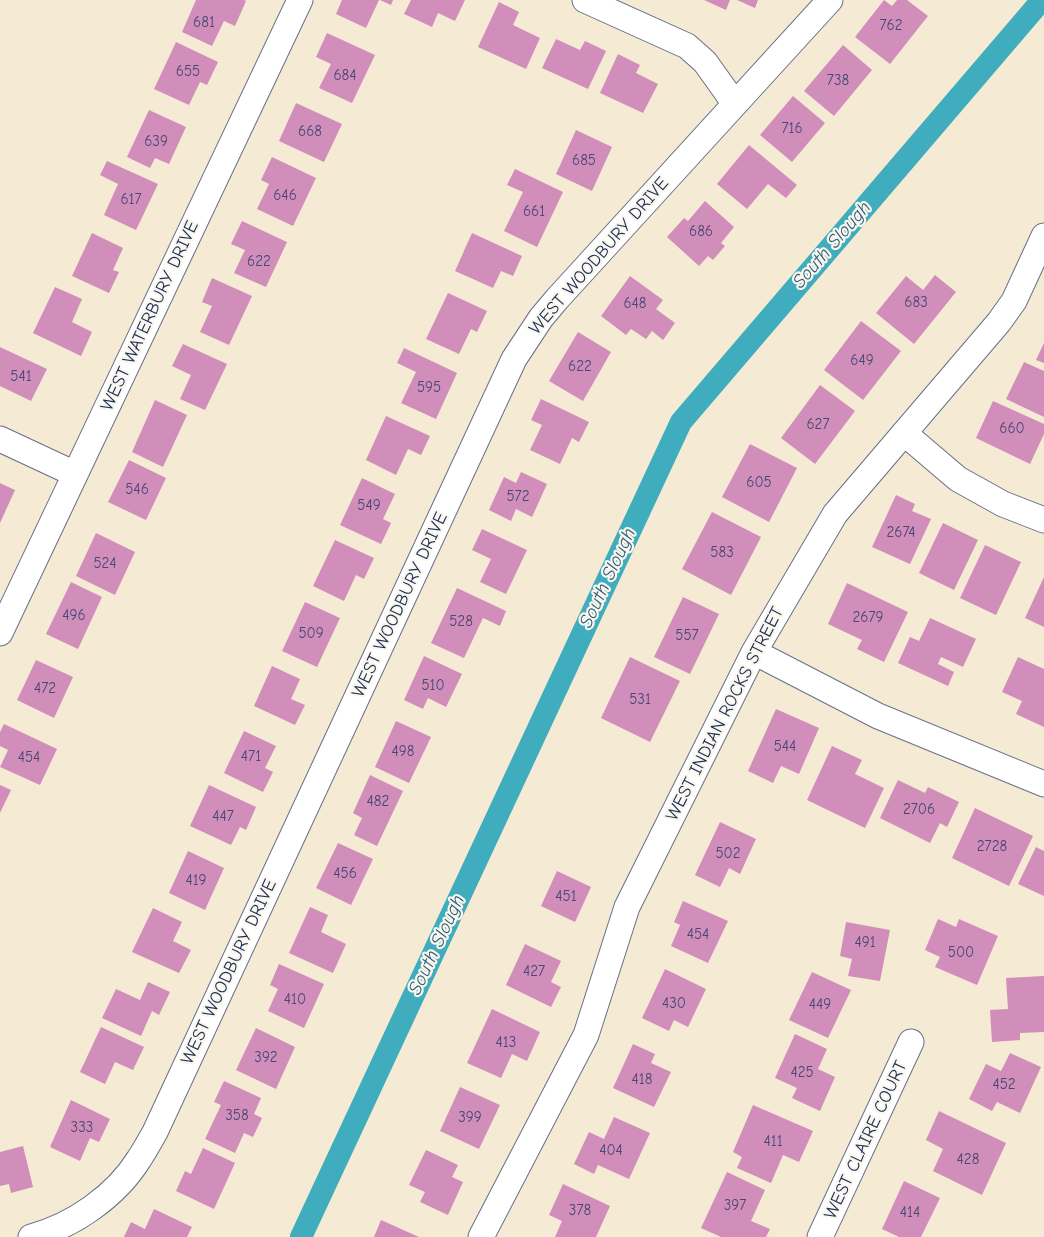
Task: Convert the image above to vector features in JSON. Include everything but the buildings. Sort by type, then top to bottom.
[{"type":"street","name":"WEST WATERBURY DRIVE","points":[[0,633],[300,0]]},
{"type":"street","points":[[585,0],[687,46],[704,62],[735,104]]},
{"type":"street","name":"WEST WOODBURY DRIVE","points":[[30,1237],[66,1224],[94,1206],[118,1185],[139,1160],[155,1132],[514,359],[527,338],[557,299],[830,0]]},
{"type":"street","name":"WEST INDIAN ROCKS STREET","points":[[481,1237],[586,1035],[627,907],[754,652],[835,514],[1014,301],[1044,236]]},
{"type":"street","points":[[904,433],[958,479],[1003,504],[1044,520]]},
{"type":"street","points":[[0,439],[74,474]]},
{"type":"street","points":[[754,652],[878,716],[1044,784]]},
{"type":"street","name":"WEST CLAIRE COURT","points":[[820,1237],[911,1042]]},
{"type":"waterway","name":"South Slough","points":[[301,1237],[681,422],[1042,0]]}]
